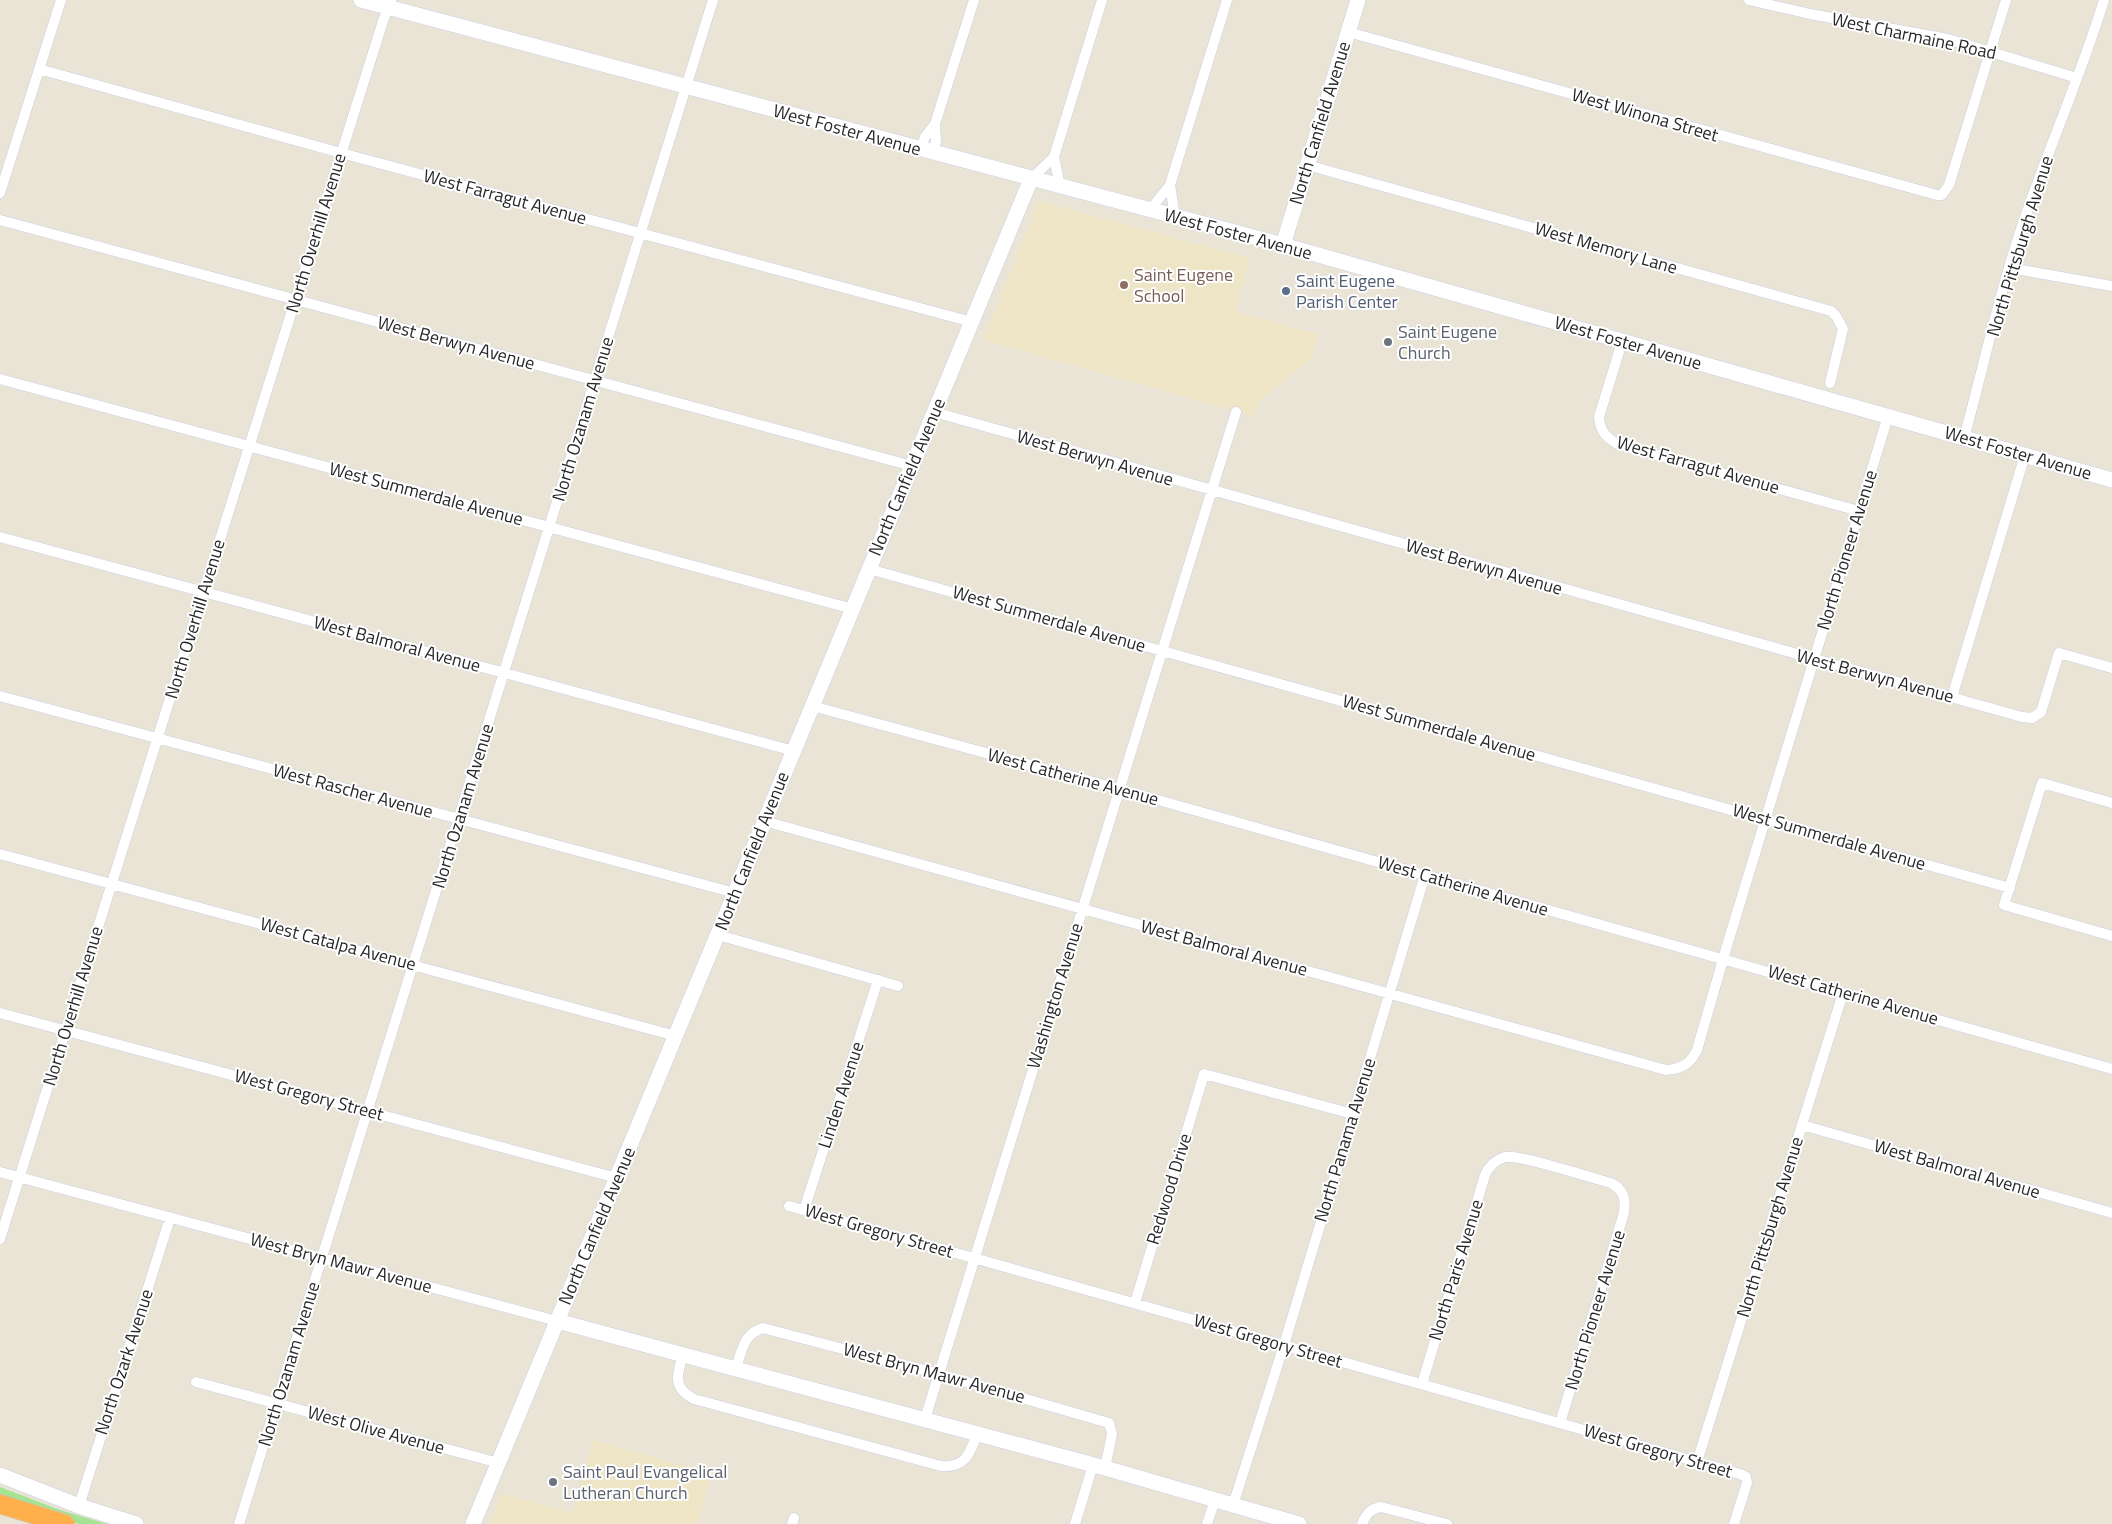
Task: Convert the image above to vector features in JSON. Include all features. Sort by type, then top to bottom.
[{"type":"highway","points":[[0,1504],[66,1524]]},
{"type":"street","points":[[0,193],[61,0]]},
{"type":"street","name":"West Foster Avenue","points":[[361,0],[390,4],[686,87],[1283,246],[2112,480]]},
{"type":"street","name":"North Ozanam Avenue","points":[[239,1524],[714,0]]},
{"type":"street","points":[[927,151],[936,141],[935,124],[974,0]]},
{"type":"street","points":[[1060,186],[1054,157],[1102,0]]},
{"type":"street","points":[[1150,210],[1170,185],[1228,0]]},
{"type":"street","name":"North Canfield Avenue","points":[[1283,246],[1358,0]]},
{"type":"street","name":"West Charmaine Road","points":[[1749,0],[1810,14],[1914,32],[1991,51],[2077,78]]},
{"type":"street","points":[[1991,51],[2006,0]]},
{"type":"street","name":"North Pittsburgh Avenue","points":[[1964,438],[2010,268],[2033,193],[2077,78],[2104,0]]},
{"type":"street","name":"North Overhill Avenue","points":[[0,1240],[295,299],[390,4]]},
{"type":"street","name":"West Winona Street","points":[[1348,32],[1911,189],[1942,195],[1949,185],[1991,51]]},
{"type":"street","name":"West Farragut Avenue","points":[[39,69],[341,154],[972,322]]},
{"type":"street","points":[[1031,179],[1054,157]]},
{"type":"street","name":"West Memory Lane","points":[[1307,165],[1831,312],[1836,316],[1843,329],[1830,383]]},
{"type":"street","name":"North Canfield Avenue","points":[[473,1524],[1031,179]]},
{"type":"street","points":[[1170,185],[1175,217]]},
{"type":"street","name":"West Berwyn Avenue","points":[[0,220],[912,466]]},
{"type":"street","points":[[2010,268],[2112,286]]},
{"type":"street","name":"West Farragut Avenue","points":[[1622,342],[1599,417],[1599,426],[1609,439],[1617,444],[1859,511]]},
{"type":"street","name":"West Summerdale Avenue","points":[[0,379],[852,609]]},
{"type":"street","name":"West Berwyn Avenue","points":[[934,412],[2022,717],[2036,716],[2043,708],[2059,653],[2112,668]]},
{"type":"street","name":"Washington Avenue","points":[[925,1419],[1236,412]]},
{"type":"street","name":"North Pioneer Avenue","points":[[1724,958],[1888,416]]},
{"type":"street","points":[[1952,697],[2025,455]]},
{"type":"street","name":"West Balmoral Avenue","points":[[0,537],[794,751]]},
{"type":"street","name":"West Summerdale Avenue","points":[[869,569],[2010,888]]},
{"type":"street","name":"West Rascher Avenue","points":[[0,696],[735,893]]},
{"type":"street","name":"West Catherine Avenue","points":[[812,706],[1119,789],[2112,1068]]},
{"type":"street","points":[[2112,803],[2042,784],[2004,905],[2112,936]]},
{"type":"street","name":"West Balmoral Avenue","points":[[764,821],[1666,1070],[1683,1067],[1690,1062],[1697,1050],[1724,958]]},
{"type":"street","name":"West Catalpa Avenue","points":[[0,854],[676,1036]]},
{"type":"street","name":"North Panama Avenue","points":[[1233,1505],[1284,1345],[1425,875]]},
{"type":"street","points":[[718,935],[898,986]]},
{"type":"street","name":"Linden Avenue","points":[[804,1210],[878,980]]},
{"type":"street","name":"North Pittsburgh Avenue","points":[[1697,1462],[1843,993]]},
{"type":"street","name":"West Gregory Street","points":[[0,1013],[617,1178]]},
{"type":"street","name":"Redwood Drive","points":[[1134,1303],[1204,1074],[1353,1114]]},
{"type":"street","name":"West Balmoral Avenue","points":[[1802,1125],[2112,1213]]},
{"type":"street","name":"North Paris Avenue","points":[[1422,1384],[1485,1175],[1490,1166],[1497,1160],[1514,1157],[1611,1183],[1618,1186],[1624,1196]]},
{"type":"street","name":"West Bryn Mawr Avenue","points":[[0,1172],[1099,1466],[1299,1524]]},
{"type":"street","name":"North Pioneer Avenue","points":[[1560,1423],[1624,1213],[1624,1196]]},
{"type":"street","name":"West Gregory Street","points":[[790,1206],[1740,1474],[1746,1478],[1747,1483],[1734,1524]]},
{"type":"street","name":"North Ozark Avenue","points":[[79,1506],[170,1218]]},
{"type":"street","name":"West Bryn Mawr Avenue","points":[[736,1368],[745,1340],[749,1334],[763,1328],[939,1374],[1109,1423],[1112,1434],[1099,1466]]},
{"type":"street","points":[[683,1355],[678,1370],[680,1388],[686,1395],[694,1399],[940,1466],[951,1466],[960,1463],[972,1449],[977,1434]]},
{"type":"street","name":"West Olive Avenue","points":[[196,1382],[499,1463]]},
{"type":"street","points":[[1075,1524],[1099,1466]]},
{"type":"street","points":[[0,1475],[79,1506],[136,1524]]},
{"type":"street","points":[[1207,1524],[1215,1500]]},
{"type":"street","points":[[1362,1524],[1366,1515],[1373,1509],[1380,1507],[1447,1524]]},
{"type":"shaded area","name":"Saint Eugene School","points":[[1039,201],[1250,258],[1235,312],[1318,334],[1314,352],[1309,361],[1259,401],[1253,416],[983,340]]},
{"type":"shaded area","points":[[593,1440],[712,1473],[698,1524],[489,1524],[502,1493],[573,1513]]},
{"type":"green space","points":[[0,1487],[60,1510],[107,1524],[79,1524],[30,1510],[0,1498]]},
{"type":"place","name":"Saint Eugene School","points":[[1124,285]]},
{"type":"place","name":"Saint Eugene Parish Center","points":[[1286,291]]},
{"type":"place","name":"Saint Eugene Church","points":[[1388,342]]},
{"type":"place","name":"Saint Paul Evangelical Lutheran Church","points":[[553,1482]]}]
